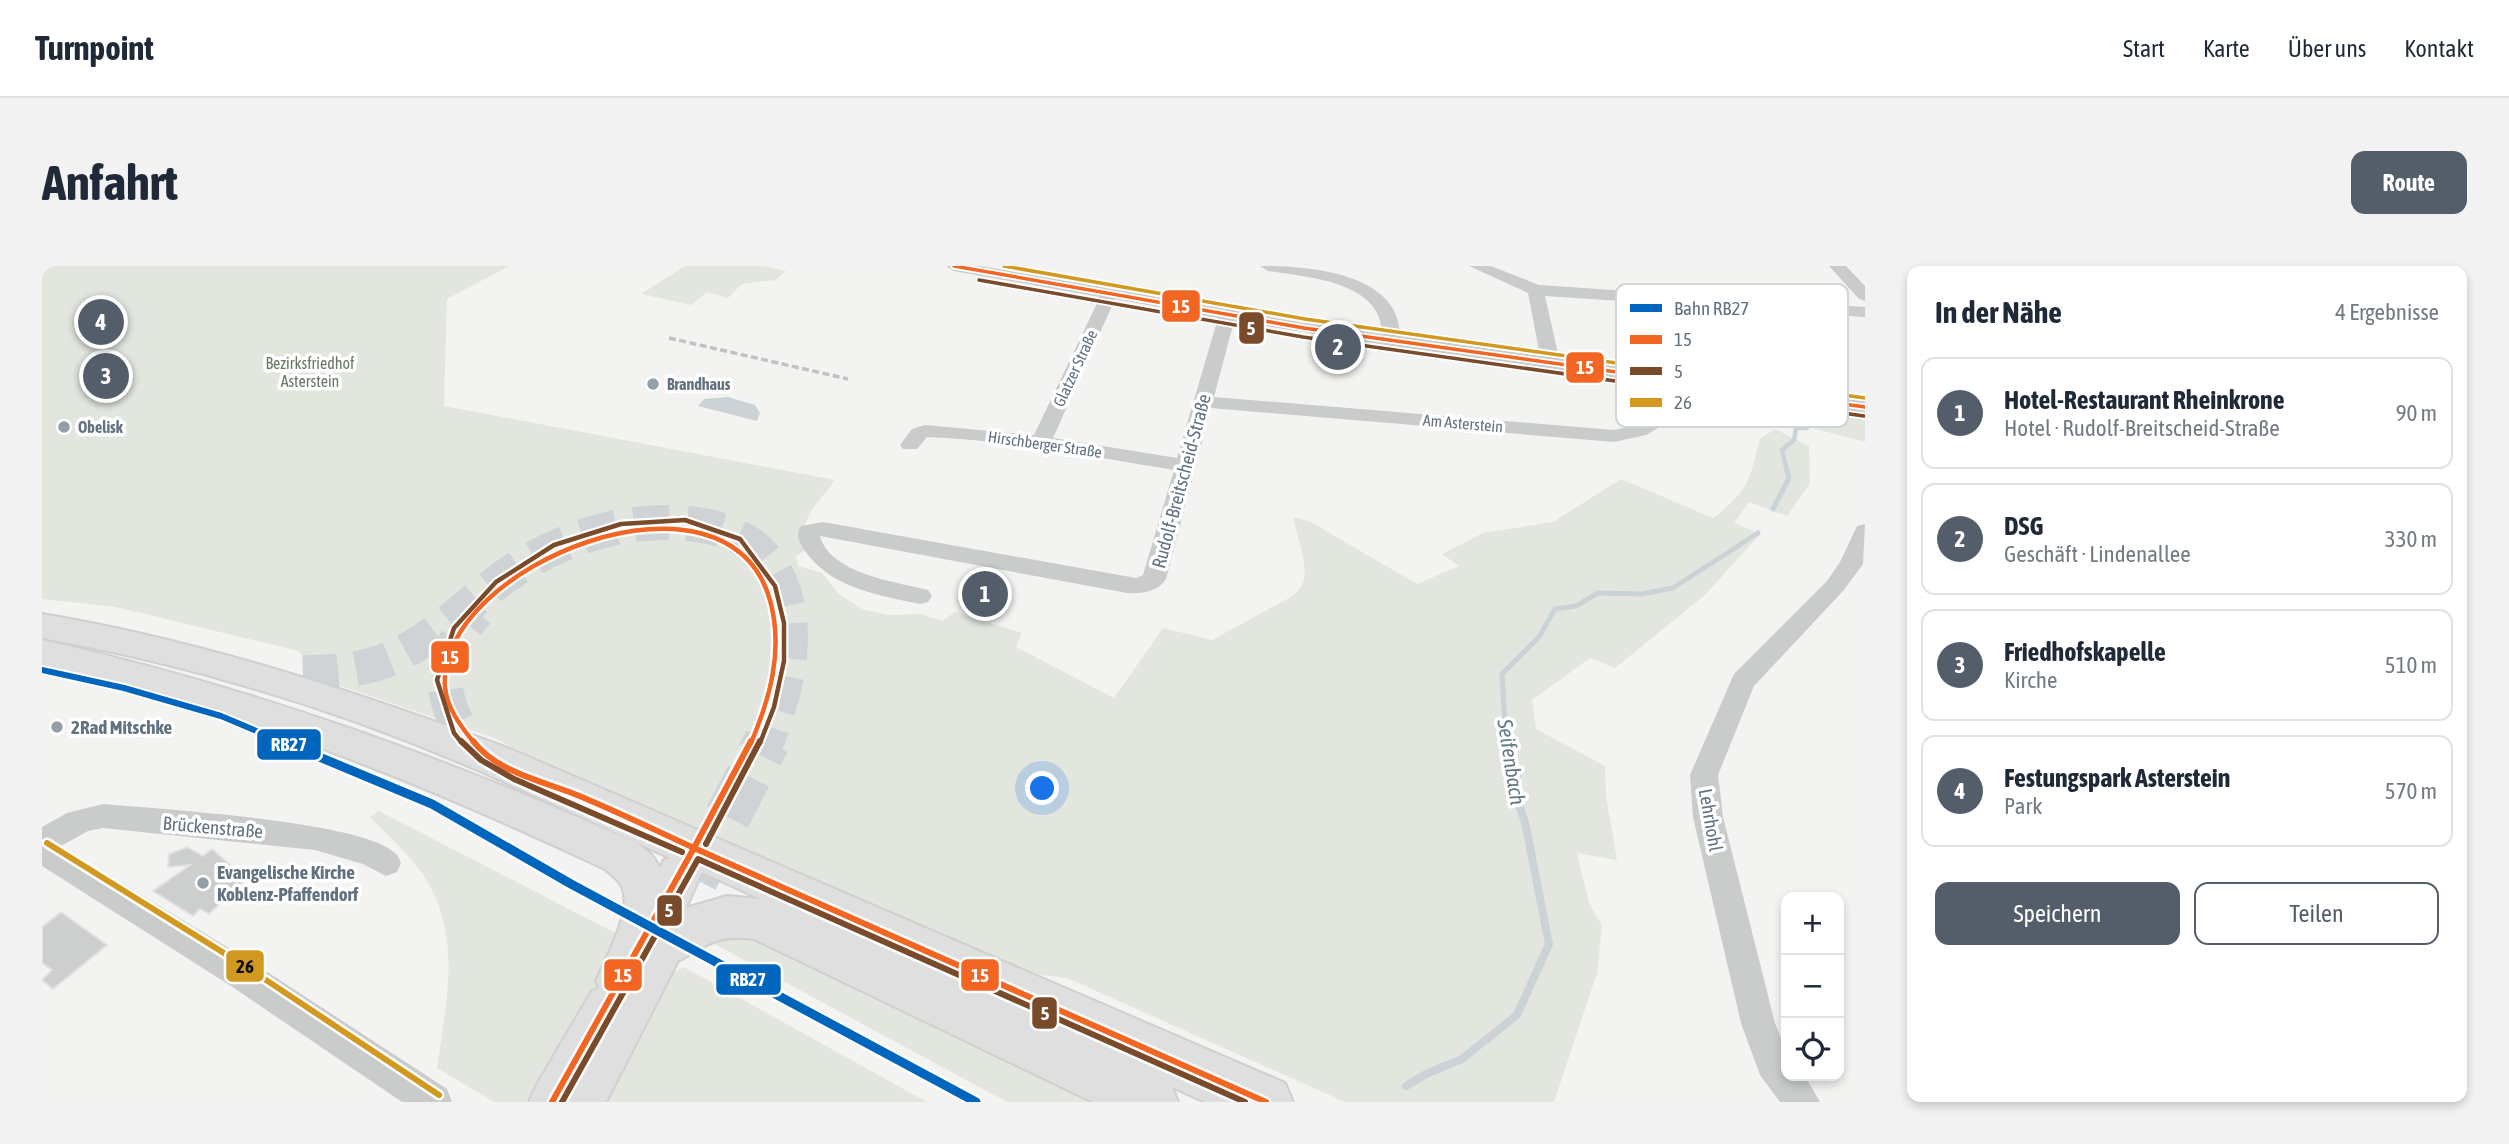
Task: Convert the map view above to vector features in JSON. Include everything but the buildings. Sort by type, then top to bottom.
[{"type":"highway","points":[[42,626],[118,640],[200,662],[344,705],[495,760],[1266,1102]]},
{"type":"highway","points":[[42,639],[118,654],[208,677],[417,747],[543,797],[1212,1102]]},
{"type":"highway","points":[[42,653],[120,670],[232,701],[450,779],[621,856],[642,873],[647,884],[673,909],[725,916],[748,916],[769,922],[1151,1102]]},
{"type":"highway","points":[[200,662],[303,673]]},
{"type":"highway","points":[[457,723],[495,760]]},
{"type":"highway","points":[[621,981],[673,909]]},
{"type":"main road","points":[[581,1102],[673,909]]},
{"type":"main road","points":[[552,1102],[621,981]]},
{"type":"street","points":[[954,266],[983,268],[1227,315],[1616,373]]},
{"type":"street","points":[[1268,266],[1329,278],[1363,290],[1390,318],[1391,341]]},
{"type":"street","points":[[1477,266],[1536,290],[1616,295]]},
{"type":"street","points":[[1837,266],[1865,296]]},
{"type":"street","points":[[1536,290],[1551,364]]},
{"type":"street","name":"Glatzer Straße","points":[[1041,442],[1109,294]]},
{"type":"street","name":"Rudolf-Breitscheid-Straße","points":[[920,596],[874,586],[835,568],[811,544],[809,531],[823,529],[878,538],[1139,586],[1154,579],[1227,315]]},
{"type":"street","name":"Am Asterstein","points":[[1203,402],[1614,436],[1646,427]]},
{"type":"street","name":"Hirschberger Straße","points":[[910,445],[919,433],[936,430],[1041,442],[1186,466]]},
{"type":"street","name":"Lehrhohl","points":[[1802,1102],[1773,1063],[1758,1023],[1709,817],[1704,775],[1743,681],[1835,586],[1851,564],[1864,536]]},
{"type":"street","name":"Brückenstraße","points":[[42,844],[72,823],[103,816],[315,838],[372,854],[386,863]]},
{"type":"street","points":[[42,850],[243,975],[381,1064],[434,1102]]},
{"type":"green space","name":"Bezirksfriedhof Asterstein","points":[[42,266],[509,266],[447,299],[444,406],[835,480],[806,521],[804,539],[807,549],[796,556],[798,566],[822,573],[839,594],[864,610],[890,615],[921,614],[942,621],[955,612],[1022,633],[1016,647],[1114,698],[1163,628],[1212,640],[1291,597],[1301,587],[1305,572],[1293,517],[1309,521],[1417,584],[1459,566],[1442,554],[1483,533],[1553,522],[1621,479],[1713,518],[1740,493],[1750,475],[1760,439],[1775,429],[1809,446],[1810,483],[1787,516],[1749,502],[1734,523],[1760,534],[1705,595],[1615,668],[1590,658],[1532,700],[1536,729],[1605,766],[1606,796],[1617,860],[1577,853],[1589,903],[1602,926],[1597,973],[1554,1102],[1345,1102],[1067,978],[1025,973],[690,824],[533,759],[494,738],[321,679],[299,651],[116,607],[42,599]]},
{"type":"green space","points":[[685,266],[763,266],[786,271],[775,280],[742,284],[728,298],[707,292],[691,305],[641,294]]},
{"type":"green space","points":[[1848,412],[1860,414],[1865,416],[1865,442],[1809,427],[1848,427]]},
{"type":"green space","points":[[379,811],[625,938],[615,961],[534,1102],[494,1102],[437,1068],[448,988],[447,937],[431,888],[410,858],[370,817]]},
{"type":"green space","points":[[713,935],[757,938],[1105,1102],[1007,1102],[705,939]]},
{"type":"green space","points":[[684,967],[927,1102],[607,1102],[672,973]]},
{"type":"shaded area","points":[[728,397],[755,405],[760,413],[757,421],[698,406],[704,399]]},
{"type":"waterway","name":"Seifenbach","points":[[1787,471],[1782,450],[1794,440],[1796,428],[1807,428]]},
{"type":"waterway","name":"Seifenbach","points":[[1773,509],[1789,478],[1787,470]]},
{"type":"waterway","name":"Seifenbach","points":[[1506,743],[1502,674],[1539,637],[1555,609],[1576,606],[1598,593],[1642,594],[1673,588],[1758,533]]},
{"type":"waterway","name":"Seifenbach","points":[[1406,1086],[1426,1074],[1462,1059],[1517,1015],[1549,944],[1525,822],[1516,796],[1517,772],[1506,741]]},
{"type":"tunnel","points":[[303,673],[362,667],[396,656],[435,632],[516,569],[563,544],[613,528],[639,524],[692,524],[725,531],[746,541],[763,555],[781,585],[788,607],[790,653],[781,699],[766,743]]},
{"type":"tunnel","points":[[457,723],[446,692],[447,664],[458,638],[477,612]]},
{"type":"tunnel","points":[[695,879],[766,743]]},
{"type":"railway","points":[[669,338],[848,379]]},
{"type":"rail line","name":"RB27","points":[[42,670],[124,688],[221,716],[432,804],[571,884],[976,1102]]},
{"type":"transit line","name":"15","points":[[954,266],[1304,328],[1616,372]]},
{"type":"transit line","name":"26","points":[[1004,266],[1305,319],[1616,363]]},
{"type":"transit line","name":"5","points":[[979,280],[1303,337],[1616,381]]},
{"type":"transit line","name":"26","points":[[1848,396],[1865,398]]},
{"type":"transit line","name":"15","points":[[1848,405],[1865,407]]},
{"type":"transit line","name":"5","points":[[1848,414],[1864,416]]},
{"type":"transit line","name":"5","points":[[682,852],[497,771],[466,748],[454,733],[437,680],[454,628],[496,582],[554,545],[621,524],[685,520],[740,539],[775,586],[782,610],[785,636],[780,686],[758,747],[706,844]]},
{"type":"transit line","name":"15","points":[[653,528],[705,535],[735,548],[759,572],[767,589],[775,623],[776,657],[770,690],[759,724],[745,756],[694,848],[499,763],[477,746],[454,717],[445,687],[449,658],[462,631],[483,606],[508,584],[565,550],[608,536],[653,528]]},
{"type":"transit line","name":"26","points":[[47,843],[248,968],[439,1095]]},
{"type":"transit line","name":"15","points":[[552,1102],[694,848]]},
{"type":"transit line","name":"15","points":[[694,848],[1266,1102]]},
{"type":"transit line","name":"5","points":[[562,1102],[698,859],[1245,1102]]},
{"type":"place","name":"Festungspark Asterstein","points":[[101,322]]},
{"type":"place","name":"DSG","points":[[1338,347]]},
{"type":"place","name":"Friedhofskapelle","points":[[106,376]]},
{"type":"place","name":"Brandhaus","points":[[653,384]]},
{"type":"place","name":"Obelisk","points":[[64,427]]},
{"type":"place","name":"Hotel-Restaurant Rheinkrone","points":[[985,594]]},
{"type":"place","name":"2Rad Mitschke","points":[[57,727]]},
{"type":"place","name":"Evangelische Kirche Koblenz-Pfaffendorf","points":[[203,883]]}]
